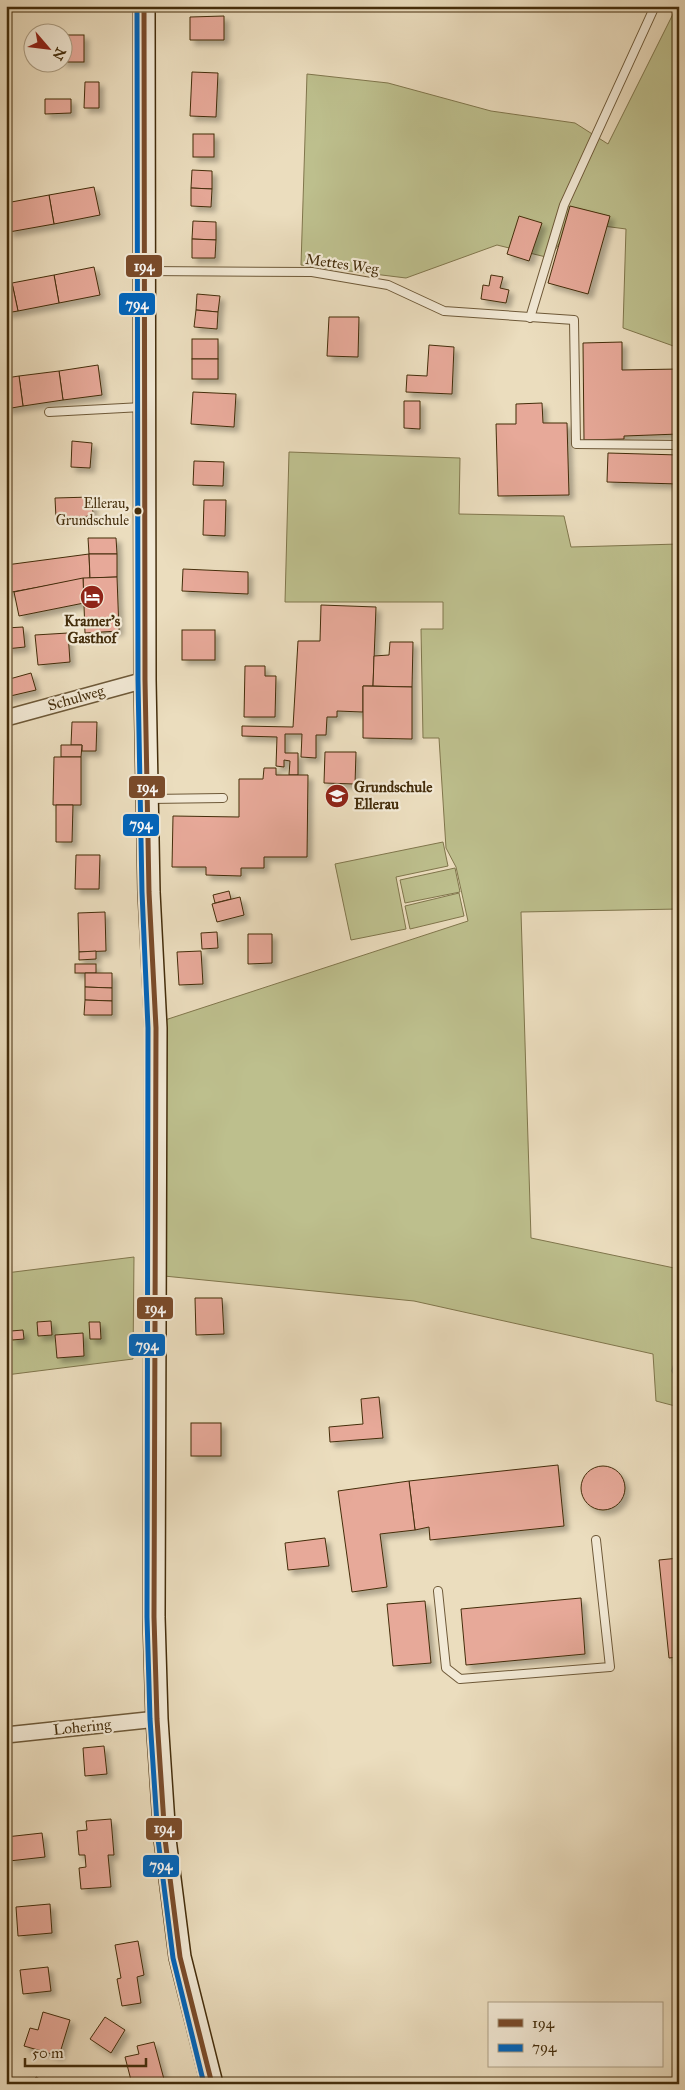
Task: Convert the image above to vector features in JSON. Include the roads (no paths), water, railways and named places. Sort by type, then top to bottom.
[{"type":"street","points":[[144,6],[146,680],[149,892],[156,1028],[154,1618],[157,1719],[166,1839],[180,1957],[212,2084]]},
{"type":"street","name":"Schulweg","points":[[6,718],[146,680]]},
{"type":"street","name":"Lohering","points":[[6,1734],[157,1719]]},
{"type":"lane","points":[[530,318],[564,205],[655,6]]},
{"type":"lane","name":"Mettes Weg","points":[[144,271],[312,272],[388,285],[444,311],[574,320],[576,444],[679,445]]},
{"type":"lane","points":[[49,412],[144,407]]},
{"type":"lane","points":[[148,799],[223,798]]},
{"type":"lane","points":[[438,1591],[446,1668],[460,1679],[610,1667],[596,1540]]},
{"type":"water","points":[[679,1341],[679,1386],[672,1371]]},
{"type":"place","name":"Ellerau, Grundschule","points":[[138,511]]},
{"type":"place","name":"Kramer's Gasthof","points":[[92,597]]},
{"type":"place","name":"Grundschule Ellerau","points":[[337,796]]}]
